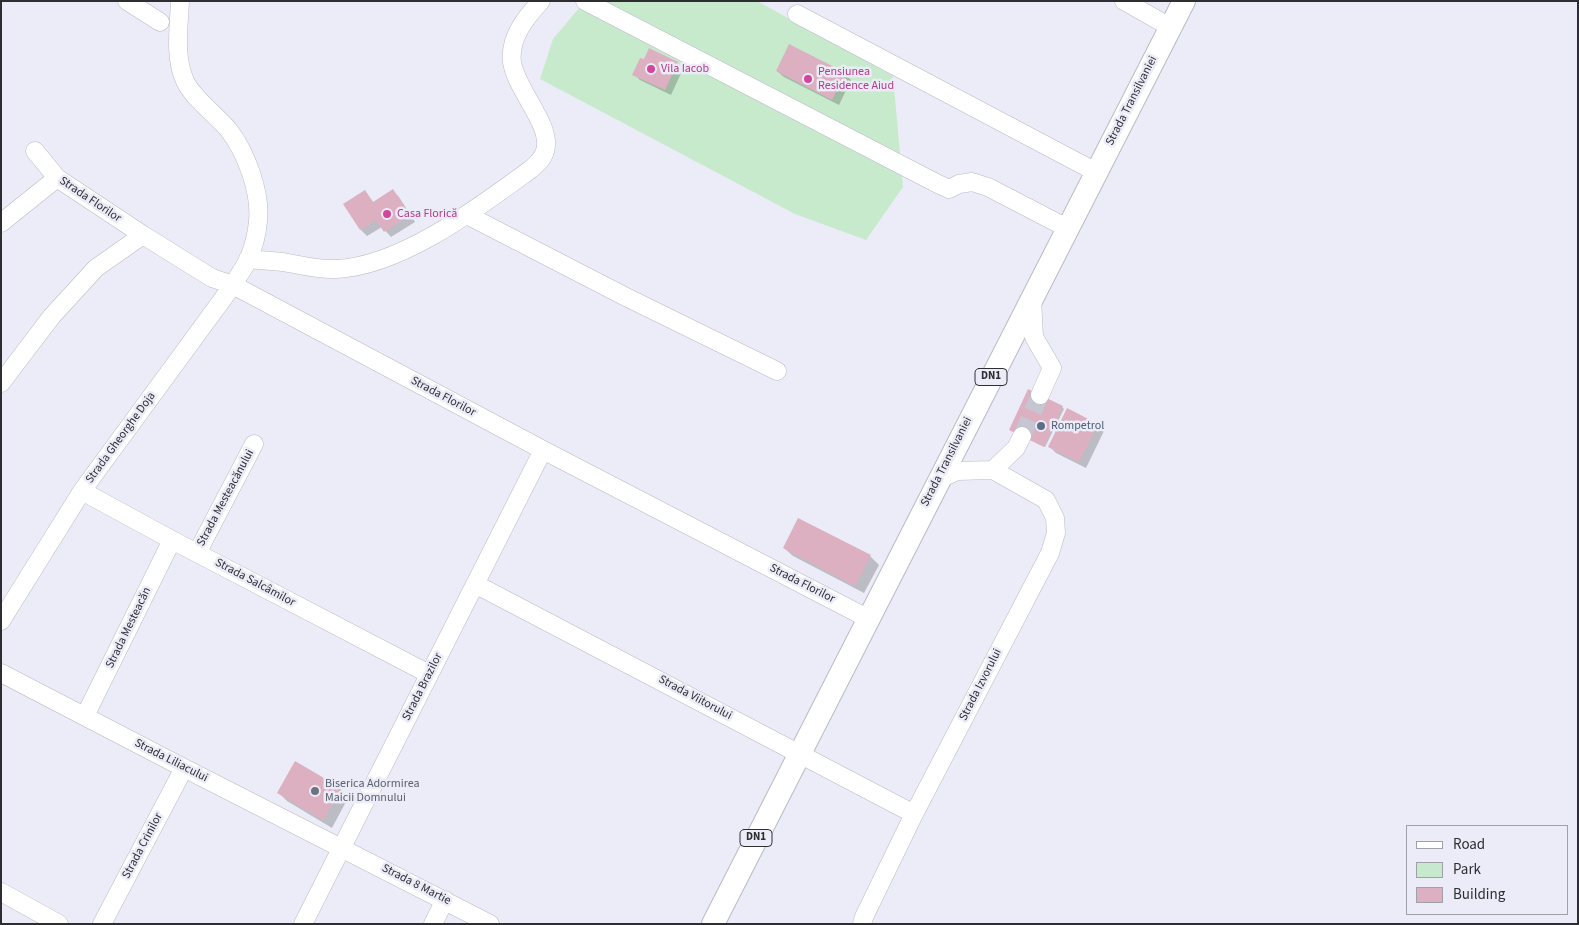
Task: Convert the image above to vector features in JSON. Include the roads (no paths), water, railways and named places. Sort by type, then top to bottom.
[{"type":"main road","name":"Strada Transilvaniei","points":[[713,924],[1184,1]]},
{"type":"street","points":[[127,1],[160,22]]},
{"type":"street","name":"Strada Gheorghe Doja","points":[[1,621],[82,491],[234,285],[248,259],[258,221],[257,201],[250,170],[242,149],[185,81],[178,48],[180,1]]},
{"type":"street","points":[[248,259],[334,270],[354,268],[396,253],[427,238],[467,215],[531,169],[545,152],[547,144],[546,134],[520,85],[512,62],[514,42],[520,27],[541,1]]},
{"type":"street","points":[[585,1],[938,184],[949,189],[959,184],[972,182],[988,187],[1067,228]]},
{"type":"street","points":[[1124,1],[1170,27]]},
{"type":"street","points":[[797,14],[1096,172]]},
{"type":"street","name":"Strada Florilor","points":[[34,151],[58,178],[143,235],[212,278],[234,285],[543,450],[868,618]]},
{"type":"street","points":[[1,223],[58,178]]},
{"type":"street","points":[[467,215],[660,314],[777,371]]},
{"type":"street","points":[[1,383],[52,316],[96,268],[143,235]]},
{"type":"street","points":[[1032,296],[1034,337],[1052,368],[1040,395]]},
{"type":"street","points":[[939,479],[957,471],[993,470],[1016,448],[1022,436]]},
{"type":"street","name":"Strada Mesteacănului","points":[[197,553],[254,444]]},
{"type":"street","name":"Strada Brazilor","points":[[303,924],[543,450]]},
{"type":"street","name":"Strada Izvorului","points":[[862,924],[914,814],[1050,552],[1056,533],[1055,518],[1046,500],[993,470]]},
{"type":"street","name":"Strada Salcâmilor","points":[[82,491],[429,674]]},
{"type":"street","name":"Strada Mesteacăn","points":[[85,716],[172,540]]},
{"type":"street","name":"Strada Viitorului","points":[[475,584],[914,814]]},
{"type":"street","name":"Strada Liliacului","points":[[1,672],[184,768],[342,847]]},
{"type":"street","name":"Strada Crinilor","points":[[102,924],[184,768]]},
{"type":"street","name":"Strada 8 Martie","points":[[342,847],[490,924]]},
{"type":"street","points":[[1,892],[59,924]]},
{"type":"street","points":[[433,924],[445,900]]},
{"type":"tunnel","points":[[1022,436],[1040,395]]},
{"type":"place","name":"Vila Iacob","points":[[651,69]]},
{"type":"place","name":"Pensiunea Residence Aiud","points":[[808,79]]},
{"type":"place","name":"Casa Florică","points":[[387,214]]},
{"type":"place","name":"Rompetrol","points":[[1041,426]]},
{"type":"place","name":"Biserica Adormirea Maicii Domnului","points":[[315,791]]}]
